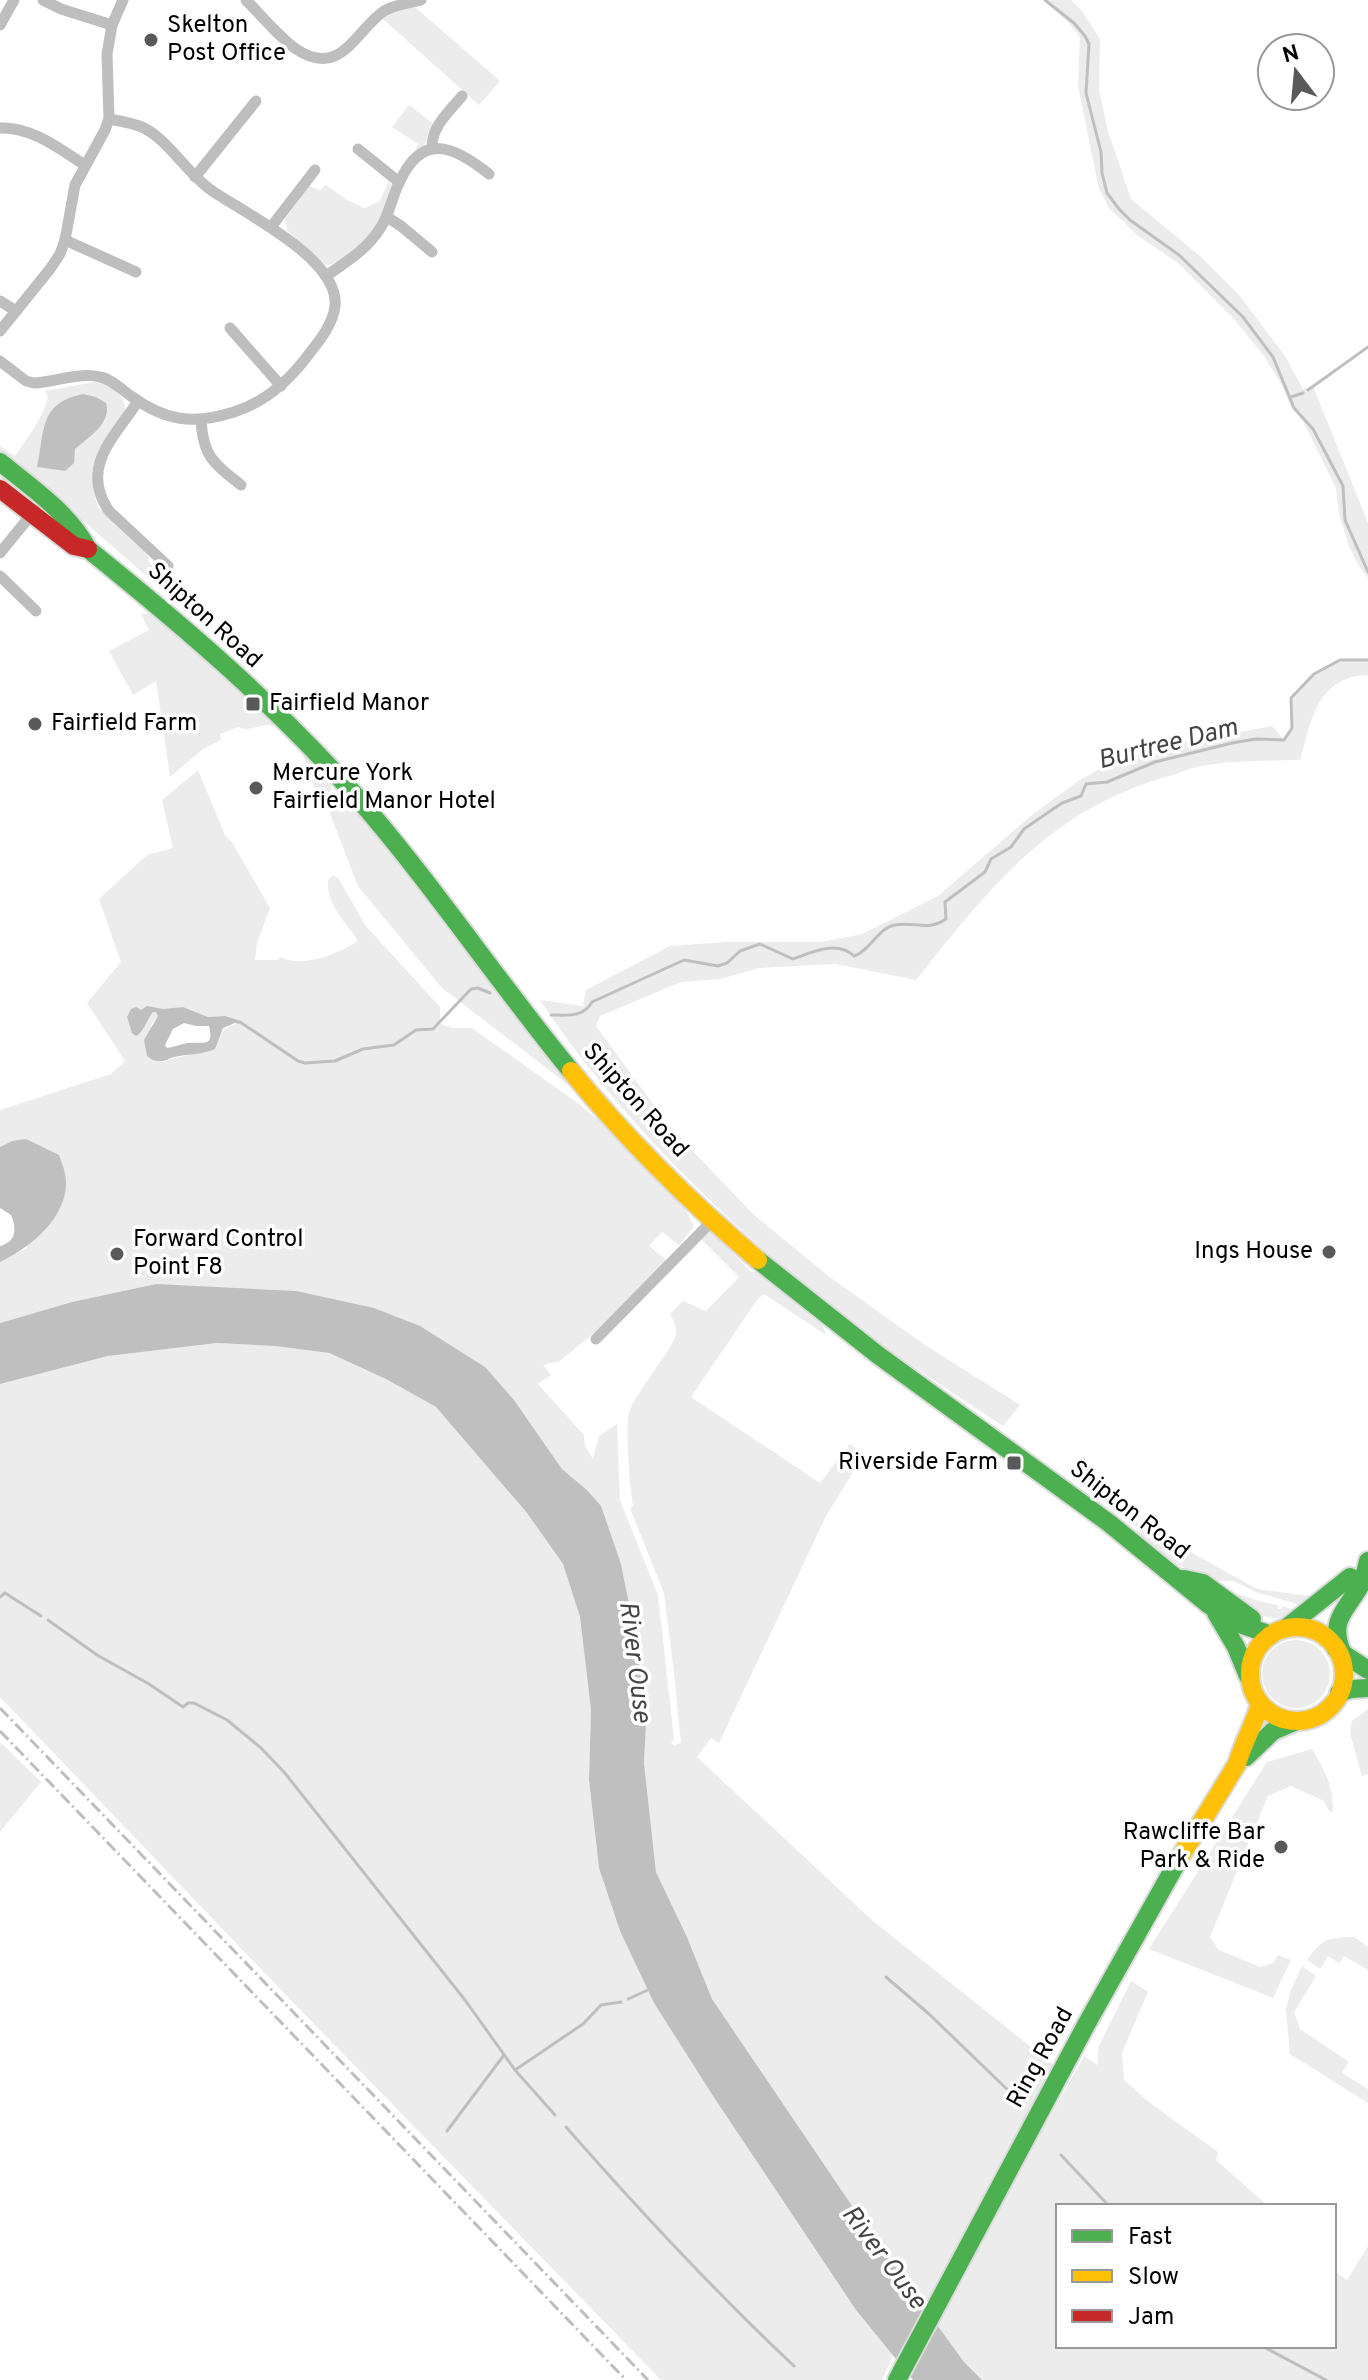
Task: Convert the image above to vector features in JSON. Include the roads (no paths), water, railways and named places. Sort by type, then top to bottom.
[{"type":"main road","name":"Shipton Road","points":[[0,462],[83,537],[88,549]]},
{"type":"main road","name":"Shipton Road","points":[[0,489],[74,546],[88,549],[184,627],[301,737],[389,834],[528,1016],[609,1114],[713,1220],[766,1267],[838,1326],[1081,1501],[1216,1613],[1244,1627],[1285,1628]]},
{"type":"main road","points":[[1246,1672],[1250,1670],[1256,1650],[1317,1605],[1332,1588],[1350,1577],[1368,1559]]},
{"type":"main road","points":[[1335,1647],[1341,1613],[1362,1583],[1368,1559]]},
{"type":"main road","points":[[1246,1672],[1260,1704],[1277,1717],[1297,1721],[1324,1712],[1339,1693],[1343,1666],[1327,1618],[1350,1577]]},
{"type":"main road","points":[[1177,1578],[1203,1583],[1254,1620],[1285,1628],[1307,1628],[1368,1670]]},
{"type":"main road","name":"Shipton Road","points":[[1216,1613],[1246,1672]]},
{"type":"main road","points":[[1209,1806],[1216,1776],[1242,1728],[1248,1710],[1246,1672]]},
{"type":"main road","points":[[1339,1693],[1368,1688]]},
{"type":"main road","name":"Ring Road","points":[[1237,1764],[1260,1704]]},
{"type":"main road","name":"Ring Road","points":[[897,2380],[1086,2025],[1209,1806],[1237,1764],[1273,1731],[1297,1721]]},
{"type":"street","points":[[0,25],[14,0]]},
{"type":"street","points":[[43,0],[112,25]]},
{"type":"street","points":[[0,331],[60,254],[75,185],[109,119],[107,54],[112,25],[123,0]]},
{"type":"street","points":[[246,0],[296,48],[315,57],[327,58],[349,48],[385,11],[421,0]]},
{"type":"street","points":[[432,149],[436,127],[462,96]]},
{"type":"street","points":[[195,177],[256,101]]},
{"type":"street","points":[[0,361],[26,381],[34,383],[102,377],[150,409],[174,418],[201,420],[264,400],[281,386],[315,347],[333,316],[335,298],[326,276],[296,247],[271,227],[210,190],[152,133],[139,125],[109,119]]},
{"type":"street","points":[[0,128],[15,128],[40,137],[85,165]]},
{"type":"street","points":[[358,149],[399,182]]},
{"type":"street","points":[[326,276],[365,247],[380,230],[399,182],[415,159],[432,149],[452,149],[489,174]]},
{"type":"street","points":[[271,227],[315,170]]},
{"type":"street","points":[[387,217],[432,252]]},
{"type":"street","points":[[65,240],[136,272]]},
{"type":"street","points":[[0,301],[16,311]]},
{"type":"street","points":[[230,328],[281,386]]},
{"type":"street","points":[[138,401],[98,464],[98,488],[109,511],[168,566]]},
{"type":"street","points":[[201,420],[204,445],[209,456],[241,485]]},
{"type":"street","points":[[0,553],[44,499]]},
{"type":"street","points":[[0,576],[36,611]]},
{"type":"street","points":[[596,1339],[713,1220]]},
{"type":"water","points":[[83,394],[106,403],[103,423],[75,449],[74,463],[65,471],[37,467],[43,431],[51,412],[68,398]]},
{"type":"water","points":[[147,1006],[163,1009],[183,1007],[208,1017],[225,1016],[241,1021],[223,1028],[215,1049],[156,1061],[147,1056],[144,1040],[158,1016],[156,1012],[136,1036],[127,1017],[131,1009],[136,1007],[141,1010]],"holes":[[[184,1023],[209,1026],[208,1041],[167,1048],[165,1045],[173,1029]]]},
{"type":"water","points":[[26,1139],[59,1155],[66,1188],[63,1202],[47,1227],[24,1248],[0,1262],[0,1246],[12,1238],[14,1225],[11,1215],[0,1208],[0,1147]]},
{"type":"water","name":"River Ouse","points":[[156,1284],[296,1291],[374,1308],[420,1326],[485,1367],[514,1400],[562,1469],[601,1506],[621,1564],[637,1643],[646,1724],[644,1763],[656,1872],[712,1999],[867,2228],[964,2362],[982,2380],[913,2380],[856,2310],[654,2003],[620,1931],[599,1868],[589,1780],[591,1710],[580,1617],[563,1564],[527,1513],[436,1407],[386,1379],[329,1353],[275,1346],[217,1343],[108,1356],[0,1384],[0,1323],[72,1302]]},
{"type":"waterway","name":"Burtree Dam","points":[[1045,0],[1074,23],[1089,44],[1086,93],[1101,152],[1107,193],[1130,220],[1179,255],[1243,317],[1273,357],[1294,408],[1313,429],[1343,486],[1345,520],[1368,572]]},
{"type":"waterway","points":[[1308,390],[1368,347]]},
{"type":"waterway","points":[[1291,397],[1303,393]]},
{"type":"waterway","name":"Burtree Dam","points":[[551,1015],[584,1011],[592,1002],[684,960],[718,966],[727,963],[740,951],[760,944],[793,959],[833,948],[854,956],[889,927],[939,923],[946,919],[945,902],[985,872],[991,859],[1011,847],[1024,829],[1062,803],[1081,796],[1086,784],[1107,782],[1155,762],[1232,743],[1256,739],[1284,740],[1292,728],[1291,698],[1314,674],[1340,660],[1368,660]]},
{"type":"waterway","points":[[240,1022],[298,1061],[335,1061],[363,1049],[394,1045],[416,1030],[433,1029],[471,989],[478,988],[490,993]]},
{"type":"waterway","points":[[0,1597],[5,1593],[41,1616]]},
{"type":"waterway","points":[[48,1620],[97,1655],[183,1707],[194,1703],[227,1720],[260,1747],[284,1772],[465,2000],[515,2070],[555,2115]]},
{"type":"waterway","points":[[886,1977],[1011,2093]]},
{"type":"waterway","points":[[628,1999],[650,1989]]},
{"type":"waterway","points":[[515,2070],[583,2024],[601,2005],[621,2002]]},
{"type":"waterway","points":[[447,2131],[504,2055]]},
{"type":"waterway","points":[[566,2127],[677,2250],[794,2366]]},
{"type":"waterway","points":[[1061,2155],[1107,2204]]},
{"type":"waterway","points":[[1266,2348],[1326,2380]]},
{"type":"railway","points":[[0,1708],[648,2380]]},
{"type":"railway","points":[[0,1731],[626,2380]]},
{"type":"place","name":"Skelton Post Office","points":[[151,40]]},
{"type":"place","name":"Fairfield Manor","points":[[253,704]]},
{"type":"place","name":"Fairfield Farm","points":[[35,724]]},
{"type":"place","name":"Mercure York Fairfield Manor Hotel","points":[[256,788]]},
{"type":"place","name":"Ings House","points":[[1329,1252]]},
{"type":"place","name":"Forward Control Point F8","points":[[117,1254]]},
{"type":"place","name":"Riverside Farm","points":[[1014,1463]]},
{"type":"place","name":"Rawcliffe Bar Park & Ride","points":[[1281,1847]]}]
